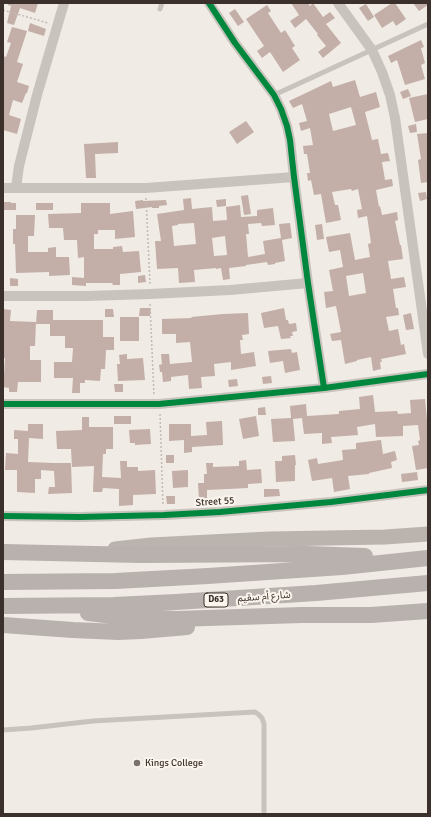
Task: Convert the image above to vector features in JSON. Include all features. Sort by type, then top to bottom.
[{"type":"main road","points":[[71,554],[178,544],[269,539],[385,537],[428,534]]},
{"type":"main road","points":[[3,552],[212,555],[307,554],[409,560]]},
{"type":"main road","points":[[3,582],[115,581],[208,576],[342,567],[428,558]]},
{"type":"main road","name":"شارع أم سقيم","points":[[3,606],[114,605],[223,600],[428,583]]},
{"type":"main road","points":[[52,606],[104,616],[122,617],[201,618],[302,614],[371,615]]},
{"type":"main road","points":[[3,625],[118,632],[428,611]]},
{"type":"street","points":[[16,188],[19,166],[35,102],[64,3]]},
{"type":"street","points":[[209,3],[235,43],[274,95],[287,126],[324,388]]},
{"type":"street","points":[[338,3],[372,50],[390,95],[395,118],[428,354]]},
{"type":"street","points":[[3,188],[146,188],[294,177]]},
{"type":"street","points":[[3,296],[150,294],[230,290],[308,283]]},
{"type":"street","points":[[3,404],[159,404],[324,388],[428,374]]},
{"type":"street","name":"Street 55","points":[[3,516],[80,517],[164,515],[331,502],[428,490]]},
{"type":"lane","points":[[160,9],[162,3]]},
{"type":"lane","points":[[274,95],[428,24]]},
{"type":"lane","points":[[3,730],[93,721],[255,712],[260,715],[264,721],[264,814]]},
{"type":"path","points":[[3,10],[58,26]]},
{"type":"path","points":[[159,404],[164,515]]},
{"type":"building","points":[[8,3],[38,3],[35,13],[20,8],[14,25],[7,23],[11,6],[8,5]]},
{"type":"building","points":[[291,3],[308,3],[310,6],[313,3],[323,17],[330,12],[335,18],[326,24],[341,43],[323,58],[318,52],[326,46],[306,19],[295,28],[290,21],[299,15]]},
{"type":"building","points":[[392,3],[395,3],[406,19],[396,26],[393,21],[382,28],[374,15]]},
{"type":"building","points":[[413,3],[428,3],[428,5],[419,11]]},
{"type":"building","points":[[366,4],[374,17],[368,21],[359,8]]},
{"type":"building","points":[[267,5],[271,11],[268,13],[281,33],[285,30],[295,46],[292,48],[300,60],[283,72],[270,52],[262,58],[257,51],[264,46],[246,19]]},
{"type":"building","points":[[235,9],[244,22],[238,26],[229,13]]},
{"type":"building","points":[[30,23],[46,29],[44,36],[28,31]]},
{"type":"building","points":[[12,27],[27,31],[17,62],[23,64],[17,82],[29,86],[22,103],[13,100],[9,115],[21,119],[17,134],[3,130],[3,56],[6,57],[11,43],[7,42]]},
{"type":"building","points":[[421,40],[424,47],[421,48],[425,63],[421,65],[425,79],[405,85],[397,60],[391,63],[388,56]]},
{"type":"building","points":[[355,80],[360,97],[376,92],[380,107],[365,112],[372,140],[378,139],[381,154],[388,153],[390,161],[382,162],[385,180],[392,179],[393,186],[376,190],[382,215],[397,212],[398,220],[395,221],[403,259],[388,261],[391,279],[404,277],[406,287],[393,289],[396,308],[398,308],[399,315],[386,317],[389,331],[398,329],[401,345],[404,344],[406,354],[381,359],[381,369],[373,371],[371,357],[345,364],[341,340],[332,341],[330,334],[341,332],[336,306],[326,308],[324,292],[333,291],[329,270],[343,267],[340,250],[329,252],[326,237],[350,233],[355,260],[370,257],[368,244],[371,243],[367,216],[358,218],[357,210],[362,209],[358,189],[352,191],[351,189],[332,192],[335,205],[338,205],[341,220],[326,223],[321,194],[314,195],[311,180],[308,181],[307,173],[310,173],[307,154],[304,154],[303,146],[313,145],[310,128],[301,131],[299,123],[307,121],[302,104],[293,108],[289,101],[331,81],[333,87]],"holes":[[[351,107],[356,125],[333,131],[329,114]],[[363,273],[366,293],[349,296],[346,276]]]},
{"type":"building","points":[[408,89],[411,96],[403,99],[400,92]]},
{"type":"building","points":[[428,94],[428,119],[415,122],[409,98]]},
{"type":"building","points":[[246,121],[254,132],[237,144],[229,132]]},
{"type":"building","points":[[416,124],[417,132],[410,133],[408,126]]},
{"type":"building","points":[[428,133],[428,182],[421,183],[418,160],[421,159],[417,134]]},
{"type":"building","points":[[118,142],[118,153],[95,154],[96,178],[86,178],[84,144]]},
{"type":"building","points":[[426,192],[427,199],[420,201],[418,193]]},
{"type":"building","points":[[248,195],[251,214],[244,215],[241,196]]},
{"type":"building","points":[[191,198],[192,209],[212,207],[213,221],[227,220],[226,207],[240,205],[241,217],[257,216],[257,210],[273,208],[275,225],[262,226],[261,223],[248,224],[249,234],[246,234],[248,257],[265,254],[263,241],[281,238],[279,224],[290,223],[292,238],[282,240],[285,261],[268,265],[267,262],[229,268],[230,279],[223,280],[221,268],[194,270],[195,282],[179,283],[178,268],[157,269],[155,241],[161,241],[157,214],[184,210],[183,199]],"holes":[[[194,223],[196,244],[174,246],[172,226]],[[225,236],[227,255],[214,256],[212,238]]]},
{"type":"building","points":[[226,199],[226,206],[217,207],[216,200]]},
{"type":"building","points":[[166,200],[167,205],[159,206],[159,208],[152,207],[136,209],[135,201]]},
{"type":"building","points":[[4,202],[16,203],[16,210],[4,210]]},
{"type":"building","points":[[36,203],[53,203],[53,210],[36,210]]},
{"type":"building","points":[[81,203],[110,203],[110,214],[133,211],[135,237],[115,239],[115,230],[98,230],[98,234],[94,234],[94,249],[113,249],[113,247],[122,246],[123,252],[139,251],[141,272],[120,274],[120,285],[113,285],[112,283],[86,283],[86,286],[72,285],[72,277],[84,278],[84,257],[78,258],[77,240],[64,240],[63,228],[49,228],[48,214],[81,213]]},
{"type":"building","points":[[16,215],[35,215],[34,236],[28,236],[28,252],[48,252],[48,248],[56,247],[56,257],[69,257],[70,275],[49,276],[49,272],[16,273],[13,229],[16,229]]},
{"type":"building","points":[[322,224],[324,239],[317,240],[315,225]]},
{"type":"building","points":[[145,275],[146,282],[138,283],[138,276]]},
{"type":"building","points":[[10,278],[18,279],[18,286],[10,286]]},
{"type":"building","points":[[140,308],[151,308],[150,316],[139,316]]},
{"type":"building","points":[[284,308],[286,320],[288,320],[289,324],[296,323],[297,331],[292,332],[293,336],[290,336],[291,338],[281,339],[278,326],[264,328],[261,313]]},
{"type":"building","points":[[3,309],[11,310],[10,321],[36,322],[35,346],[30,346],[30,360],[41,360],[41,382],[18,382],[17,392],[9,392],[9,388],[3,387],[5,358],[3,358]]},
{"type":"building","points":[[105,309],[113,309],[114,317],[105,317]]},
{"type":"building","points":[[37,310],[53,310],[53,320],[103,320],[103,337],[114,337],[114,350],[106,350],[105,369],[101,369],[100,381],[85,380],[85,383],[80,383],[80,393],[72,393],[73,378],[54,378],[54,362],[72,362],[73,348],[65,348],[65,336],[50,336],[50,324],[36,324]]},
{"type":"building","points":[[248,313],[249,334],[242,335],[243,340],[240,340],[241,354],[254,352],[256,366],[231,370],[231,362],[214,364],[215,376],[201,377],[202,388],[189,389],[188,375],[171,377],[171,381],[163,382],[162,372],[160,372],[159,365],[162,364],[161,354],[169,354],[170,364],[192,362],[190,342],[176,343],[176,334],[162,334],[162,319]]},
{"type":"building","points":[[411,313],[414,329],[406,330],[403,315]]},
{"type":"building","points":[[120,317],[139,317],[139,341],[120,341]]},
{"type":"building","points":[[291,349],[292,353],[297,352],[300,370],[285,373],[283,361],[270,363],[268,351]]},
{"type":"building","points":[[127,354],[127,359],[143,358],[145,380],[118,381],[117,364],[120,364],[119,355]]},
{"type":"building","points":[[271,376],[272,383],[263,384],[262,377]]},
{"type":"building","points":[[237,379],[238,386],[229,387],[228,380]]},
{"type":"building","points":[[114,384],[123,384],[123,392],[115,392]]},
{"type":"building","points":[[373,395],[375,412],[397,411],[398,414],[411,413],[410,400],[425,399],[428,430],[428,468],[416,470],[412,446],[419,445],[418,441],[420,440],[418,425],[403,426],[403,436],[376,437],[375,424],[357,427],[358,435],[331,437],[332,443],[322,444],[322,433],[304,434],[302,418],[293,419],[295,441],[273,442],[271,419],[291,418],[290,406],[306,404],[307,416],[339,414],[339,411],[360,409],[359,397]]},
{"type":"building","points":[[265,407],[266,415],[258,415],[258,408]]},
{"type":"building","points":[[114,416],[131,416],[131,424],[114,424]]},
{"type":"building","points":[[256,416],[259,436],[243,439],[239,419]]},
{"type":"building","points":[[82,417],[89,417],[89,427],[113,427],[113,449],[106,449],[106,454],[103,454],[102,477],[121,478],[120,461],[127,461],[127,467],[138,467],[138,471],[155,470],[156,494],[133,495],[133,505],[119,506],[119,489],[103,488],[102,492],[93,492],[94,466],[72,467],[71,449],[57,449],[56,431],[82,430]]},
{"type":"building","points":[[222,421],[223,445],[192,447],[192,452],[184,453],[184,440],[169,441],[169,424],[191,424],[191,436],[207,435],[206,422]]},
{"type":"building","points":[[28,424],[43,424],[43,439],[29,438],[28,462],[71,463],[72,493],[48,494],[49,487],[55,487],[54,471],[41,470],[41,479],[35,479],[35,493],[17,492],[17,470],[5,470],[6,453],[18,454],[18,439],[14,439],[14,430],[28,431]]},
{"type":"building","points":[[150,429],[151,444],[135,445],[135,443],[130,443],[129,430]]},
{"type":"building","points":[[381,440],[383,454],[395,451],[397,460],[391,462],[392,468],[369,474],[348,476],[350,489],[334,492],[332,478],[312,481],[308,460],[317,458],[318,464],[343,460],[342,450],[356,449],[356,443]]},
{"type":"building","points":[[166,455],[174,455],[174,463],[166,463]]},
{"type":"building","points":[[295,455],[295,481],[276,482],[275,461],[282,461],[282,456]]},
{"type":"building","points":[[246,460],[247,470],[261,469],[262,483],[248,484],[248,488],[207,490],[207,500],[199,500],[198,483],[204,483],[204,474],[207,474],[206,463],[213,463],[213,467],[239,466],[239,461]]},
{"type":"building","points":[[188,470],[188,487],[173,488],[172,471]]},
{"type":"building","points":[[417,472],[418,480],[402,482],[401,474]]},
{"type":"building","points":[[264,489],[279,489],[280,496],[264,497]]},
{"type":"building","points":[[166,496],[175,496],[175,504],[167,504]]},
{"type":"cycle path","points":[[209,3],[235,43],[274,95],[287,126],[324,388]]},
{"type":"cycle path","points":[[3,404],[159,404],[324,388],[428,374]]},
{"type":"cycle path","points":[[3,516],[80,517],[220,512],[331,502],[428,490]]},
{"type":"place","name":"Kings College","points":[[137,763]]}]
